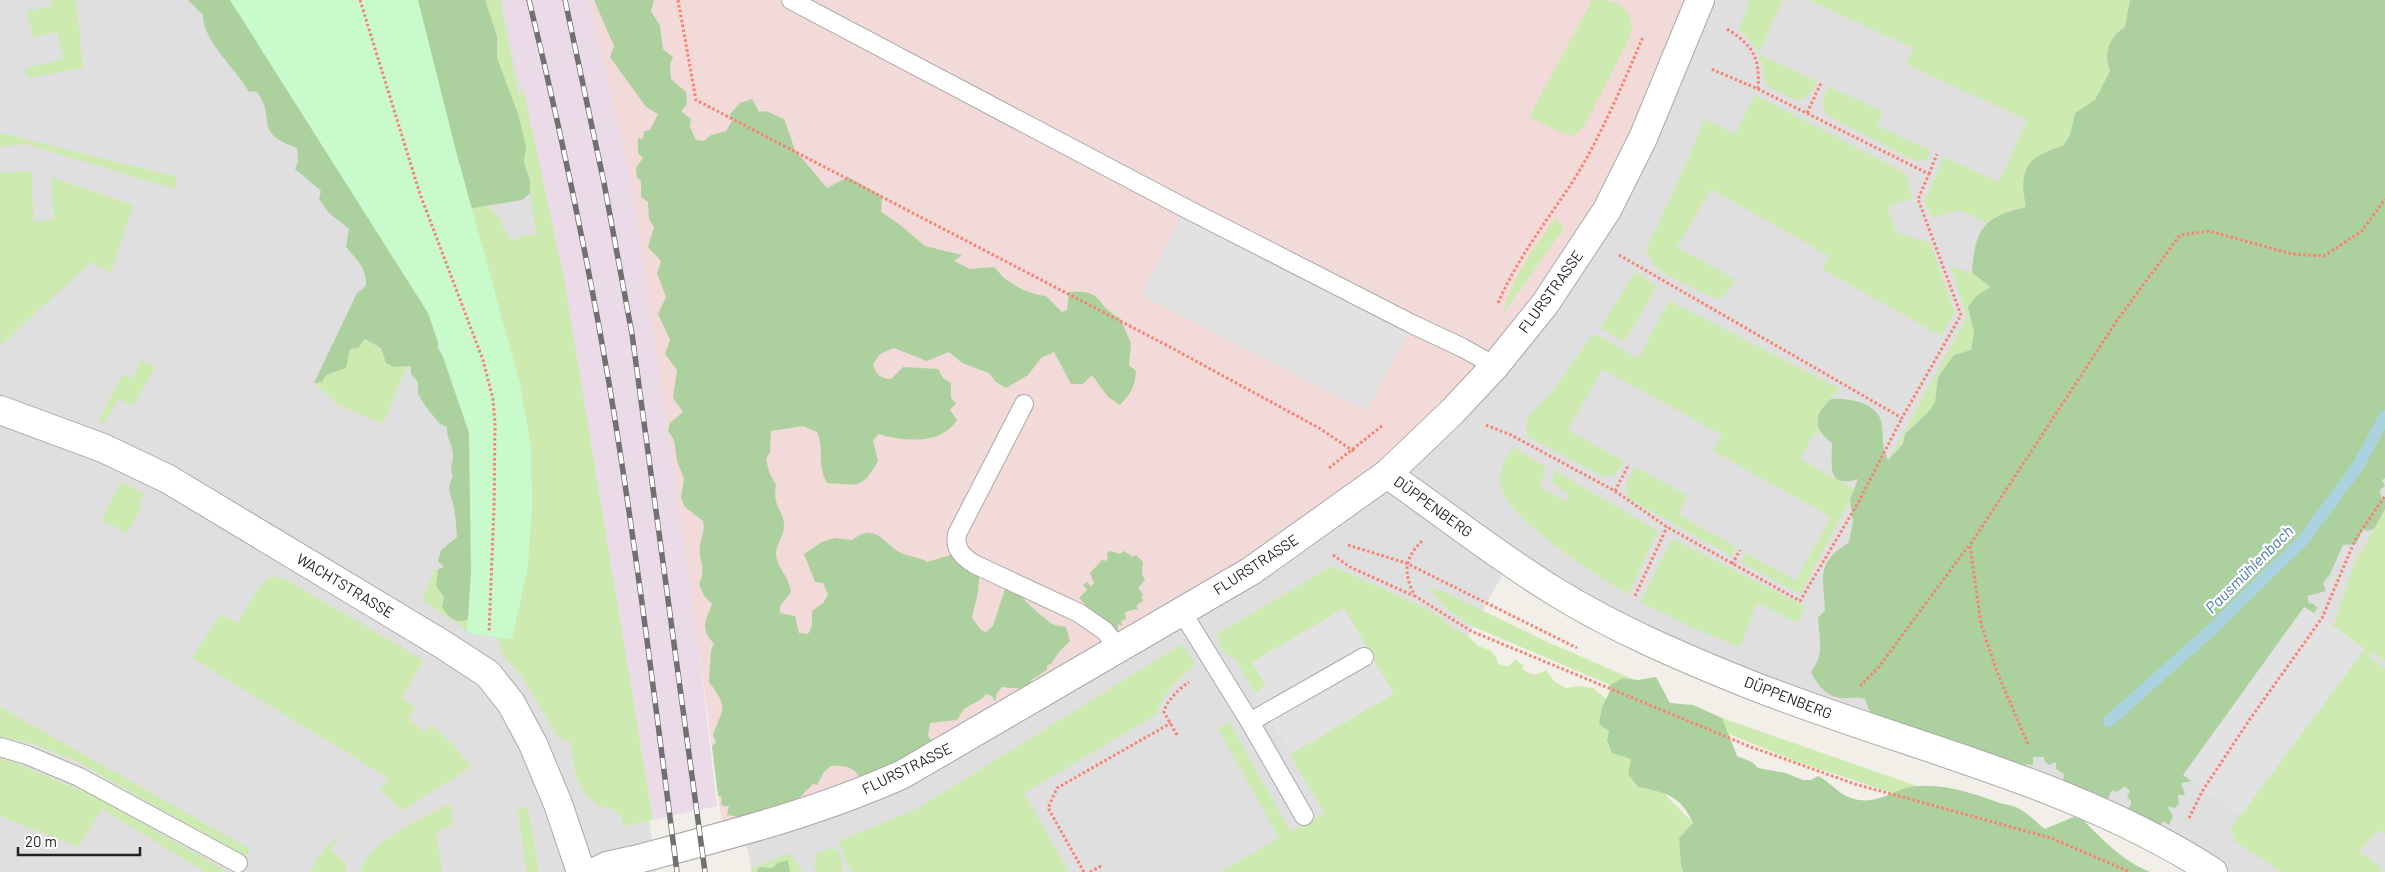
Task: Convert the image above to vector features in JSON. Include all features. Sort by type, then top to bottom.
[{"type":"street","name":"FLURSTRASSE","points":[[595,872],[607,866],[652,856],[799,814],[873,787],[955,745],[1251,571],[1387,474],[1452,412],[1495,366],[1545,304],[1589,238],[1607,210],[1624,177],[1698,6]]},
{"type":"street","name":"WACHTSTRASSE","points":[[0,410],[103,448],[168,479],[442,644],[488,674],[511,703],[533,744],[546,772],[581,872]]},
{"type":"street","name":"DÜPPENBERG","points":[[1387,474],[1534,578],[1620,627],[1743,682],[1831,715],[2047,788],[2113,816],[2175,847],[2214,872]]},
{"type":"lane","points":[[792,0],[1185,208],[1403,320],[1463,348],[1495,366]]},
{"type":"lane","points":[[1024,404],[957,534],[957,546],[964,558],[974,564],[1080,613],[1105,632],[1119,649]]},
{"type":"lane","points":[[1182,612],[1250,722],[1304,816]]},
{"type":"lane","points":[[1250,722],[1364,657]]},
{"type":"lane","points":[[0,748],[27,755],[79,777],[238,863]]},
{"type":"path","points":[[360,0],[420,194],[483,360],[493,399],[495,424],[494,508],[488,674]]},
{"type":"path","points":[[678,0],[696,100],[1170,347],[1319,428],[1387,474]]},
{"type":"path","points":[[1698,6],[1748,46],[1759,66],[1758,89]]},
{"type":"path","points":[[1678,55],[1758,89],[1929,174]]},
{"type":"path","points":[[1807,113],[1821,83]]},
{"type":"path","points":[[1452,412],[1511,435],[1615,491],[1667,527],[1800,601],[1858,503],[1902,418],[1961,314],[1918,198],[1937,154]]},
{"type":"path","points":[[1831,715],[1878,668],[1970,545],[2118,319],[2180,235],[2209,231],[2292,254],[2324,256],[2362,231],[2385,199]]},
{"type":"path","points":[[1589,238],[1902,418]]},
{"type":"path","points":[[1615,491],[1629,464]]},
{"type":"path","points":[[2175,847],[2203,790],[2250,719],[2322,618],[2355,540],[2385,496]]},
{"type":"path","points":[[1415,596],[1407,580],[1406,563],[1412,552],[1449,517]]},
{"type":"path","points":[[1642,581],[1667,527]]},
{"type":"path","points":[[1304,534],[1350,567],[1415,596],[1471,631],[1751,747],[1855,784],[2051,838],[2130,872]]},
{"type":"path","points":[[1970,545],[1981,624],[1997,672],[2047,788]]},
{"type":"path","points":[[1732,564],[1740,550]]},
{"type":"path","points":[[1177,735],[1164,712],[1171,699],[1184,686],[1215,665]]},
{"type":"path","points":[[1084,872],[1048,808],[1058,788],[1171,724]]},
{"type":"path","points":[[1090,872],[1101,866]]},
{"type":"shaded area","points":[[0,0],[505,0],[542,127],[630,675],[656,872],[0,872]]},
{"type":"shaded area","points":[[502,0],[589,0],[631,179],[698,640],[717,806],[653,820],[564,279]]},
{"type":"shaded area","points":[[589,0],[1695,0],[1561,281],[1379,484],[901,771],[723,832],[698,640],[631,179]]},
{"type":"shaded area","points":[[1699,0],[2385,0],[2385,872],[2204,872],[1831,715],[1510,562],[1334,872],[752,872],[744,831]]},
{"type":"shaded area","points":[[1185,208],[1412,324],[1367,411],[1141,295]]},
{"type":"shaded area","points":[[2304,607],[2365,649],[2240,816],[2183,775]]},
{"type":"shaded area","points":[[1344,608],[1394,694],[1290,754],[1255,693],[1266,686],[1252,662]]},
{"type":"green space","points":[[50,0],[76,0],[83,68],[27,78],[25,68],[63,59],[57,32],[33,37],[27,11],[52,6]]},
{"type":"green space","points":[[188,0],[332,0],[443,339],[437,347],[479,411],[474,617],[460,621],[449,616],[442,607],[444,597],[436,586],[438,569],[444,567],[438,561],[441,550],[457,537],[455,512],[449,489],[453,477],[451,468],[453,454],[447,434],[447,427],[440,424],[418,394],[418,382],[411,374],[411,366],[394,367],[386,363],[381,348],[365,339],[358,348],[350,349],[346,368],[326,375],[322,382],[314,383],[357,293],[366,286],[365,274],[361,265],[346,247],[349,229],[329,213],[319,199],[321,191],[295,169],[298,161],[297,148],[274,136],[270,130],[262,101],[256,91],[249,92],[208,34],[204,25],[203,15]]},
{"type":"green space","points":[[230,0],[418,0],[456,151],[520,384],[531,447],[532,509],[528,566],[512,639],[467,633],[471,572],[469,433],[428,313]]},
{"type":"green space","points":[[390,0],[478,195],[501,220],[504,229],[512,241],[525,235],[536,235],[530,180],[524,163],[525,143],[497,58],[497,36],[485,0],[500,0],[519,98],[523,87],[564,279],[653,820],[623,826],[621,816],[611,808],[599,806],[585,794],[576,778],[570,740],[558,738],[522,676],[503,656],[497,637],[506,638]]},
{"type":"green space","points":[[390,0],[485,0],[497,36],[497,58],[518,114],[526,146],[524,163],[530,180],[530,193],[522,200],[447,212]]},
{"type":"green space","points":[[594,0],[654,0],[651,11],[660,26],[663,49],[673,57],[670,64],[671,79],[686,92],[687,104],[681,111],[691,119],[690,127],[696,140],[704,141],[711,135],[726,131],[732,121],[730,114],[740,103],[752,99],[759,112],[766,111],[784,119],[795,150],[827,188],[848,177],[882,196],[881,212],[899,224],[925,246],[962,255],[954,261],[970,269],[994,267],[1006,280],[1028,292],[1046,296],[1062,312],[1067,310],[1069,292],[1089,293],[1095,296],[1106,308],[1120,318],[1131,343],[1129,365],[1136,371],[1135,381],[1130,393],[1120,405],[1108,397],[1092,375],[1083,384],[1071,384],[1054,352],[1041,358],[1028,375],[1006,388],[996,382],[989,373],[962,363],[949,352],[927,361],[894,348],[880,354],[873,364],[877,373],[884,378],[891,379],[903,367],[938,369],[943,378],[951,383],[951,398],[956,403],[950,410],[957,420],[950,428],[932,438],[910,440],[878,434],[873,441],[878,461],[867,478],[857,484],[827,483],[822,469],[817,432],[803,426],[771,431],[770,452],[766,459],[769,472],[776,485],[776,499],[784,526],[776,556],[791,592],[780,606],[780,613],[795,616],[799,633],[808,634],[812,626],[812,611],[823,603],[828,595],[823,583],[815,582],[804,554],[822,542],[835,538],[852,540],[860,535],[873,533],[901,553],[927,562],[958,553],[980,566],[978,592],[972,618],[981,630],[986,632],[993,626],[1005,589],[1015,589],[1050,623],[1066,627],[1070,641],[1051,664],[1047,665],[1047,670],[1031,680],[1034,690],[1002,687],[997,693],[995,702],[992,696],[986,694],[983,698],[964,709],[957,720],[930,723],[928,735],[933,743],[910,753],[904,762],[861,780],[856,772],[849,768],[831,766],[824,772],[817,785],[813,784],[797,800],[797,806],[740,817],[727,815],[729,805],[725,807],[721,804],[722,797],[718,796],[712,746],[716,742],[713,735],[721,713],[722,703],[709,682],[711,650],[714,644],[705,629],[705,625],[712,604],[704,596],[699,584],[702,573],[700,545],[704,524],[703,521],[685,507],[681,498],[684,479],[677,461],[674,440],[668,431],[670,423],[683,412],[673,398],[677,370],[665,354],[670,340],[658,314],[666,297],[657,273],[661,261],[648,247],[654,227],[649,219],[648,202],[641,197],[641,181],[637,178],[636,168],[643,158],[638,153],[638,138],[643,139],[644,131],[650,130],[658,114],[646,107],[610,57],[614,46]]},
{"type":"green space","points":[[1592,0],[1619,4],[1627,12],[1632,28],[1628,41],[1584,126],[1574,136],[1560,132],[1529,117]]},
{"type":"green space","points":[[1750,0],[1783,0],[1758,54],[1745,35],[1738,30]]},
{"type":"green space","points":[[1809,0],[2130,0],[2125,27],[2111,40],[2107,51],[2110,71],[2095,100],[2075,113],[2070,135],[2063,146],[2045,151],[2023,195],[2026,207],[2011,210],[1988,223],[1960,210],[1932,217],[1924,201],[1944,157],[1999,182],[2027,120],[1906,64],[1913,48]]},
{"type":"green space","points":[[2130,0],[2385,0],[2385,478],[2382,480],[2385,486],[2380,490],[2381,497],[2385,500],[2385,509],[2374,529],[2367,531],[2363,529],[2356,544],[2343,545],[2330,574],[2323,583],[2326,591],[2307,596],[2309,603],[2314,604],[2317,608],[2314,614],[2319,619],[2192,781],[2181,783],[2185,795],[2178,795],[2179,804],[2175,808],[2167,806],[2173,816],[2169,825],[2163,821],[2160,826],[2126,811],[2131,805],[2131,800],[2127,798],[2130,791],[2125,786],[2117,792],[2112,790],[2107,800],[2063,783],[2064,774],[2056,769],[2056,762],[2049,765],[2045,762],[2044,757],[2033,757],[2033,765],[2027,764],[2024,768],[1991,754],[1871,715],[1865,699],[1841,698],[1830,695],[1819,685],[1811,672],[1820,653],[1818,618],[1825,610],[1824,570],[1832,556],[1849,542],[1853,521],[1850,500],[1858,479],[1840,481],[1836,478],[1832,467],[1832,443],[1821,432],[1818,416],[1831,399],[1846,399],[1869,407],[1880,418],[1888,460],[1903,444],[1905,434],[1930,410],[1935,402],[1938,377],[1954,355],[1971,350],[1974,332],[1968,307],[1976,296],[1991,287],[1972,273],[1973,258],[1979,236],[1990,221],[1999,215],[2026,207],[2023,183],[2028,166],[2041,155],[2063,146],[2070,135],[2075,113],[2095,100],[2110,71],[2107,51],[2111,40],[2125,27]]},
{"type":"green space","points":[[1758,54],[1817,81],[1812,91],[1801,99],[1795,99],[1766,85]]},
{"type":"green space","points":[[1828,86],[1883,112],[1877,126],[1931,151],[1926,161],[1912,160],[1827,115],[1822,104]]},
{"type":"green space","points":[[1755,95],[1904,172],[1913,198],[1887,207],[1896,232],[1930,243],[1955,312],[1941,336],[1822,269],[1829,256],[1711,189],[1677,247],[1736,280],[1730,290],[1715,299],[1662,272],[1653,264],[1646,250],[1694,146],[1704,119],[1735,134]]},
{"type":"green space","points":[[0,133],[177,177],[175,189],[26,144],[0,147]]},
{"type":"green space","points":[[31,171],[34,222],[54,219],[51,177],[133,205],[111,273],[91,262],[0,346],[0,173]]},
{"type":"green space","points":[[1555,218],[1564,228],[1503,314],[1517,276]]},
{"type":"green space","points":[[1950,266],[1972,273],[1991,287],[1976,296],[1970,318],[1974,332],[1971,350],[1954,355],[1938,377],[1935,402],[1930,410],[1905,433],[1903,444],[1888,461],[1967,317]]},
{"type":"green space","points":[[1635,272],[1657,286],[1624,342],[1600,328]]},
{"type":"green space","points":[[1669,301],[1839,388],[1822,410],[1818,421],[1821,435],[1814,433],[1800,459],[1855,490],[1800,594],[1741,563],[1745,553],[1796,580],[1831,517],[1713,451],[1722,435],[1602,369],[1568,430],[1624,461],[1616,473],[1610,476],[1602,476],[1527,436],[1526,422],[1528,417],[1551,393],[1591,337],[1596,334],[1638,359]]},
{"type":"green space","points":[[365,339],[379,348],[386,363],[394,367],[407,366],[383,424],[338,405],[314,383],[322,382],[326,375],[346,368],[350,349],[358,348]]},
{"type":"green space","points":[[141,360],[155,367],[133,406],[118,399],[105,423],[98,421],[123,374],[132,379]]},
{"type":"green space","points":[[1513,447],[1546,467],[1540,487],[1567,502],[1570,495],[1552,483],[1554,470],[1658,531],[1628,595],[1556,546],[1519,515],[1507,500],[1501,486],[1501,475],[1507,456]]},
{"type":"green space","points":[[1635,467],[1688,496],[1678,514],[1736,547],[1731,556],[1628,498],[1626,485]]},
{"type":"green space","points":[[121,482],[145,493],[138,504],[141,507],[127,533],[101,520]]},
{"type":"green space","points":[[2385,511],[2385,662],[2373,652],[2380,642],[2369,657],[2385,669],[2385,834],[2379,830],[2359,851],[2382,869],[2380,872],[2281,872],[2233,840],[2235,835],[2229,831],[2364,649],[2333,626],[2355,561]]},
{"type":"green space","points":[[1672,539],[1805,606],[1798,623],[1757,603],[1740,647],[1700,631],[1640,602]]},
{"type":"green space","points":[[1111,551],[1120,554],[1124,551],[1133,557],[1136,555],[1143,562],[1142,574],[1145,580],[1138,588],[1143,594],[1141,598],[1144,600],[1136,606],[1138,609],[1125,612],[1126,619],[1121,621],[1123,626],[1118,624],[1118,631],[1112,633],[1084,608],[1085,604],[1079,598],[1087,590],[1083,585],[1087,582],[1091,587],[1094,583],[1090,573],[1102,560],[1106,561],[1107,553]]},
{"type":"green space","points":[[1332,566],[1431,611],[1453,628],[1468,636],[1478,646],[1490,650],[1496,657],[1499,665],[1509,666],[1515,659],[1523,665],[1523,670],[1535,675],[1546,670],[1555,682],[1566,688],[1578,686],[1593,688],[1606,699],[1602,707],[1609,731],[1631,759],[1638,787],[1663,792],[1693,823],[1679,838],[1683,872],[1220,872],[1279,838],[1218,729],[1229,722],[1291,832],[1324,813],[1290,754],[1394,693],[1252,662],[1266,686],[1255,693],[1235,659],[1227,655],[1220,646],[1217,634]]},
{"type":"green space","points":[[438,569],[437,584],[439,591],[444,597],[442,607],[455,622],[474,617],[472,634],[422,600],[434,570]]},
{"type":"green space","points":[[272,577],[283,578],[423,660],[402,698],[416,708],[408,719],[425,732],[431,724],[455,747],[471,767],[402,811],[380,790],[388,778],[192,658],[220,614],[238,623],[257,590]]},
{"type":"green space","points":[[1428,588],[1440,590],[1550,643],[1635,680],[1622,678],[1610,685],[1474,627],[1448,610]]},
{"type":"green space","points":[[1182,644],[1193,660],[1194,666],[1172,685],[1160,704],[1157,714],[1024,793],[1069,872],[851,872],[838,841],[915,810]]},
{"type":"green space","points":[[1656,677],[1670,703],[1693,705],[1722,718],[1737,756],[1752,762],[1758,768],[1786,773],[1803,780],[1811,780],[1818,776],[1846,796],[1859,800],[1873,800],[1910,787],[1933,786],[1956,789],[2016,807],[2045,829],[2078,815],[2120,854],[2150,872],[1683,872],[1679,838],[1693,823],[1688,814],[1678,801],[1671,797],[1657,791],[1638,787],[1628,774],[1631,759],[1612,753],[1607,740],[1609,731],[1599,724],[1602,707],[1610,691],[1610,685],[1622,678],[1638,680]]},
{"type":"green space","points":[[0,707],[250,849],[245,858],[78,762],[37,745],[0,737]]},
{"type":"green space","points":[[1722,718],[1917,786],[1896,794],[1798,762],[1726,733]]},
{"type":"green space","points":[[0,757],[91,794],[228,872],[205,872],[102,809],[78,847],[0,816]]},
{"type":"green space","points":[[450,803],[453,825],[436,832],[442,872],[360,872],[365,861],[385,841],[412,823]]},
{"type":"green space","points":[[528,808],[539,872],[527,872],[517,809]]},
{"type":"green space","points":[[343,833],[330,850],[344,861],[347,872],[310,872],[324,849]]},
{"type":"green space","points":[[833,848],[840,853],[843,872],[817,872],[813,866],[816,860],[815,856],[818,852]]},
{"type":"green space","points":[[790,853],[803,872],[752,872],[751,868]]},
{"type":"green space","points":[[788,860],[790,872],[756,872],[760,867],[773,868],[777,863]]},
{"type":"waterway","name":"Pausmühlenbach","points":[[2109,721],[2208,633],[2303,540],[2358,466],[2385,416]]},
{"type":"railway","points":[[529,0],[572,191],[609,383],[637,566],[677,872]]},
{"type":"railway","points":[[565,0],[604,183],[632,334],[705,872]]}]
